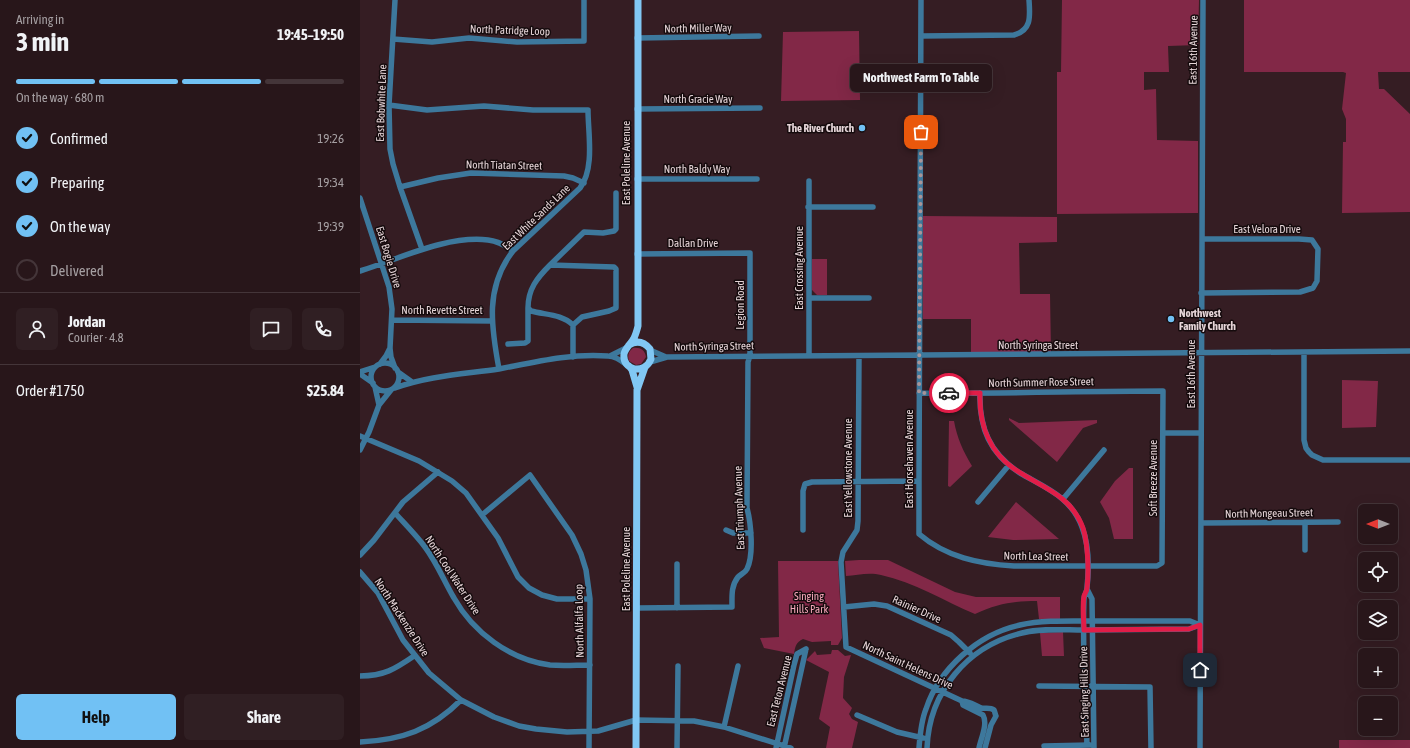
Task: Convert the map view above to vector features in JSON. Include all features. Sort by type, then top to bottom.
[{"type":"main road","name":"East Poleline Avenue","points":[[628,347],[634,338],[638,326],[638,0]]},
{"type":"main road","name":"East Poleline Avenue","points":[[638,326],[644,341],[649,348]]},
{"type":"main road","points":[[638,342],[649,348],[652,356],[648,365],[635,369],[628,366],[624,356],[628,347],[638,342]]},
{"type":"main road","name":"East Poleline Avenue","points":[[638,390],[648,365]]},
{"type":"main road","name":"East Poleline Avenue","points":[[628,366],[632,370],[638,390],[636,748]]},
{"type":"street","name":"East Bobwhite Lane","points":[[395,0],[390,105],[390,149],[400,187],[422,249]]},
{"type":"street","name":"North Patridge Loop","points":[[393,39],[432,42],[469,38],[517,42],[584,41],[584,0]]},
{"type":"street","name":"East Horsehaven Avenue","points":[[919,534],[921,0]]},
{"type":"street","points":[[921,36],[1014,35],[1023,32],[1027,27],[1030,11],[1030,0]]},
{"type":"street","name":"East 16th Avenue","points":[[1200,748],[1203,0]]},
{"type":"street","name":"North Miller Way","points":[[637,38],[759,36]]},
{"type":"street","name":"East White Sands Lane","points":[[390,105],[427,110],[484,106],[526,110],[588,110],[589,165],[584,183],[513,251],[506,260],[497,277],[493,297],[492,330],[499,368]]},
{"type":"street","name":"North Gracie Way","points":[[637,109],[760,108]]},
{"type":"street","name":"North Tiatan Street","points":[[400,187],[438,178],[479,173],[564,176],[584,183]]},
{"type":"street","name":"North Baldy Way","points":[[637,179],[757,179]]},
{"type":"street","name":"East Crossing Avenue","points":[[809,181],[809,355]]},
{"type":"street","points":[[508,344],[528,341],[529,294],[536,281],[550,265],[584,232],[603,233],[616,230],[616,193]]},
{"type":"street","name":"East Bogie Drive","points":[[360,198],[389,287],[392,309],[390,348],[391,358],[397,369]]},
{"type":"street","points":[[808,207],[873,207]]},
{"type":"street","name":"East Velora Drive","points":[[1201,293],[1300,292],[1313,288],[1318,277],[1318,249],[1312,240],[1299,238],[1202,239]]},
{"type":"street","points":[[360,271],[422,249],[470,239],[489,240],[502,243],[513,251]]},
{"type":"street","name":"Dallan Drive","points":[[637,254],[750,253]]},
{"type":"street","name":"Legion Road","points":[[750,253],[750,356]]},
{"type":"street","points":[[550,265],[614,267],[616,269],[616,308],[582,317],[573,325]]},
{"type":"street","points":[[809,298],[869,298]]},
{"type":"street","points":[[528,308],[531,311],[568,319],[573,325],[573,357]]},
{"type":"street","name":"North Revette Street","points":[[392,320],[492,321]]},
{"type":"street","points":[[610,356],[628,347]]},
{"type":"street","name":"East Bogie Drive","points":[[377,366],[386,356],[390,348]]},
{"type":"street","name":"North Syringa Street","points":[[649,348],[667,357]]},
{"type":"street","name":"North Syringa Street","points":[[648,365],[667,357],[809,355],[920,356],[1202,354],[1410,351]]},
{"type":"street","points":[[1304,352],[1303,432],[1306,448],[1309,452],[1323,460],[1410,460]]},
{"type":"street","points":[[412,382],[402,375],[397,369],[388,364],[377,366],[360,373],[382,391],[393,389],[412,382],[545,360],[573,357],[610,356],[624,362],[628,366]]},
{"type":"street","name":"East Triumph Avenue","points":[[637,608],[732,607],[732,593],[734,584],[746,570],[750,558],[751,522],[747,508],[748,362],[750,356]]},
{"type":"street","name":"East Yellowstone Avenue","points":[[846,647],[842,556],[857,530],[858,521],[859,356]]},
{"type":"street","points":[[377,366],[372,375],[379,406]]},
{"type":"street","points":[[360,450],[379,406],[399,380],[397,369]]},
{"type":"street","name":"North Summer Rose Street","points":[[919,393],[1164,391]]},
{"type":"street","name":"Soft Breeze Avenue","points":[[1161,565],[1163,558],[1164,391]]},
{"type":"street","name":"East Singing Hills Drive","points":[[980,393],[981,416],[984,431],[996,451],[1009,465],[1020,473],[1046,487],[1063,499],[1075,513],[1083,528],[1087,566],[1087,589],[1084,597],[1087,746]]},
{"type":"street","points":[[1163,432],[1201,433]]},
{"type":"street","points":[[360,436],[419,461],[452,481],[466,494],[482,515],[498,538],[518,577],[529,588],[542,595],[557,599],[590,599]]},
{"type":"street","points":[[1063,499],[1104,450]]},
{"type":"street","points":[[978,502],[1009,465]]},
{"type":"street","points":[[360,555],[374,540],[403,502],[438,472]]},
{"type":"street","name":"North Alfalfa Loop","points":[[482,515],[530,475],[572,535],[581,554],[586,570],[590,599],[590,748]]},
{"type":"street","points":[[803,530],[803,491],[805,484],[812,482],[919,481]]},
{"type":"street","name":"North Cool Water Drive","points":[[395,513],[425,547],[467,618],[482,633],[502,648],[526,659],[550,665],[590,664]]},
{"type":"street","points":[[1305,522],[1305,550]]},
{"type":"street","name":"North Mongeau Street","points":[[1201,523],[1338,522]]},
{"type":"street","points":[[726,530],[733,533],[751,533]]},
{"type":"street","name":"North Lea Street","points":[[919,534],[942,550],[957,557],[980,563],[1014,566],[1161,565]]},
{"type":"street","points":[[677,564],[677,608]]},
{"type":"street","name":"North Mackenzie Drive","points":[[360,572],[378,593],[403,640],[414,656],[429,673],[461,700],[488,715],[519,726],[552,731],[598,731],[636,720],[694,721],[724,727],[777,746],[791,748]]},
{"type":"street","name":"East Singing Hills Drive","points":[[1087,589],[1092,599],[1094,746]]},
{"type":"street","name":"Rainier Drive","points":[[844,607],[874,604],[887,606],[951,635],[973,656]]},
{"type":"street","points":[[919,748],[926,709],[935,688],[946,672],[968,651],[993,634],[1018,625],[1052,621],[1190,621],[1200,625]]},
{"type":"street","points":[[927,748],[927,739],[933,712],[942,691],[949,680],[973,656],[998,641],[1036,630],[1189,629],[1200,625]]},
{"type":"street","name":"North Saint Helens Drive","points":[[846,647],[942,691],[962,702],[963,705],[983,715],[985,724],[979,748]]},
{"type":"street","name":"East Teton Avenue","points":[[777,746],[797,654],[806,649],[784,747]]},
{"type":"street","points":[[360,676],[387,673],[414,656]]},
{"type":"street","points":[[677,748],[678,666]]},
{"type":"street","points":[[724,727],[738,666]]},
{"type":"street","points":[[1039,686],[1150,687],[1151,748]]},
{"type":"street","points":[[360,742],[388,739],[419,730],[443,716],[461,700]]},
{"type":"street","name":"North Saint Helens Drive","points":[[962,702],[966,701],[983,708],[990,708],[994,711],[996,716],[991,725],[985,748]]},
{"type":"street","points":[[857,715],[897,732],[927,739]]},
{"type":"street","points":[[1044,746],[1094,746]]},
{"type":"green space","points":[[1062,0],[1199,0],[1198,45],[1168,46],[1169,72],[1144,72],[1144,90],[1156,89],[1157,140],[1198,141],[1198,213],[1057,214],[1057,72],[1061,72]]},
{"type":"green space","points":[[1244,0],[1410,0],[1410,72],[1378,72],[1379,89],[1384,89],[1410,114],[1410,212],[1342,213],[1343,142],[1346,142],[1346,119],[1342,109],[1346,73],[1244,72]]},
{"type":"green space","points":[[859,31],[860,100],[781,101],[783,32]]},
{"type":"green space","points":[[923,216],[1057,217],[1057,242],[1019,243],[1020,294],[1050,294],[1051,352],[971,352],[971,319],[923,319]]},
{"type":"green space","points":[[812,259],[827,259],[827,295],[817,295],[812,290]]},
{"type":"green space","points":[[633,348],[638,348],[645,352],[646,357],[641,364],[636,365],[629,361],[629,353]]},
{"type":"green space","points":[[1342,380],[1378,381],[1376,427],[1342,428]]},
{"type":"green space","points":[[1009,418],[1019,423],[1097,420],[1097,423],[1083,428],[1057,462],[1009,420]]},
{"type":"green space","points":[[949,421],[954,421],[961,444],[972,466],[950,487],[948,486]]},
{"type":"green space","points":[[1129,468],[1133,468],[1133,539],[1114,539],[1109,518],[1100,502],[1115,481]]},
{"type":"green space","points":[[1016,502],[1059,539],[1013,540],[988,537]]},
{"type":"green space","points":[[888,560],[955,592],[976,597],[1060,597],[1060,619],[1039,619],[1037,601],[1005,604],[975,614],[917,587],[893,578],[872,574],[846,576],[845,561]]},
{"type":"green space","name":"Singing Hills Park","points":[[778,561],[838,561],[842,638],[838,645],[831,645],[831,641],[812,642],[803,639],[796,645],[794,654],[764,648],[760,638],[779,637]]},
{"type":"green space","points":[[1063,632],[1064,656],[1042,656],[1040,633]]},
{"type":"green space","points":[[832,650],[838,650],[845,656],[851,655],[844,677],[843,698],[852,708],[849,714],[852,719],[858,722],[852,748],[826,748],[830,727],[819,719],[829,672],[806,660],[815,651],[817,655],[831,654]]},
{"type":"green space","points":[[1339,740],[1410,740],[1410,748],[1339,748]]},
{"type":"way so far","points":[[921,132],[919,393],[949,393]]},
{"type":"place","name":"The River Church","points":[[862,128]]},
{"type":"place","name":"Northwest Farm To Table","points":[[921,132]]},
{"type":"place","name":"Northwest Family Church","points":[[1171,319]]},
{"type":"route","points":[[949,393],[980,393],[981,416],[984,431],[988,440],[996,451],[1012,468],[1055,492],[1071,508],[1078,518],[1083,528],[1087,553],[1087,589],[1084,597],[1084,630],[1189,629],[1200,625],[1200,670]]}]
